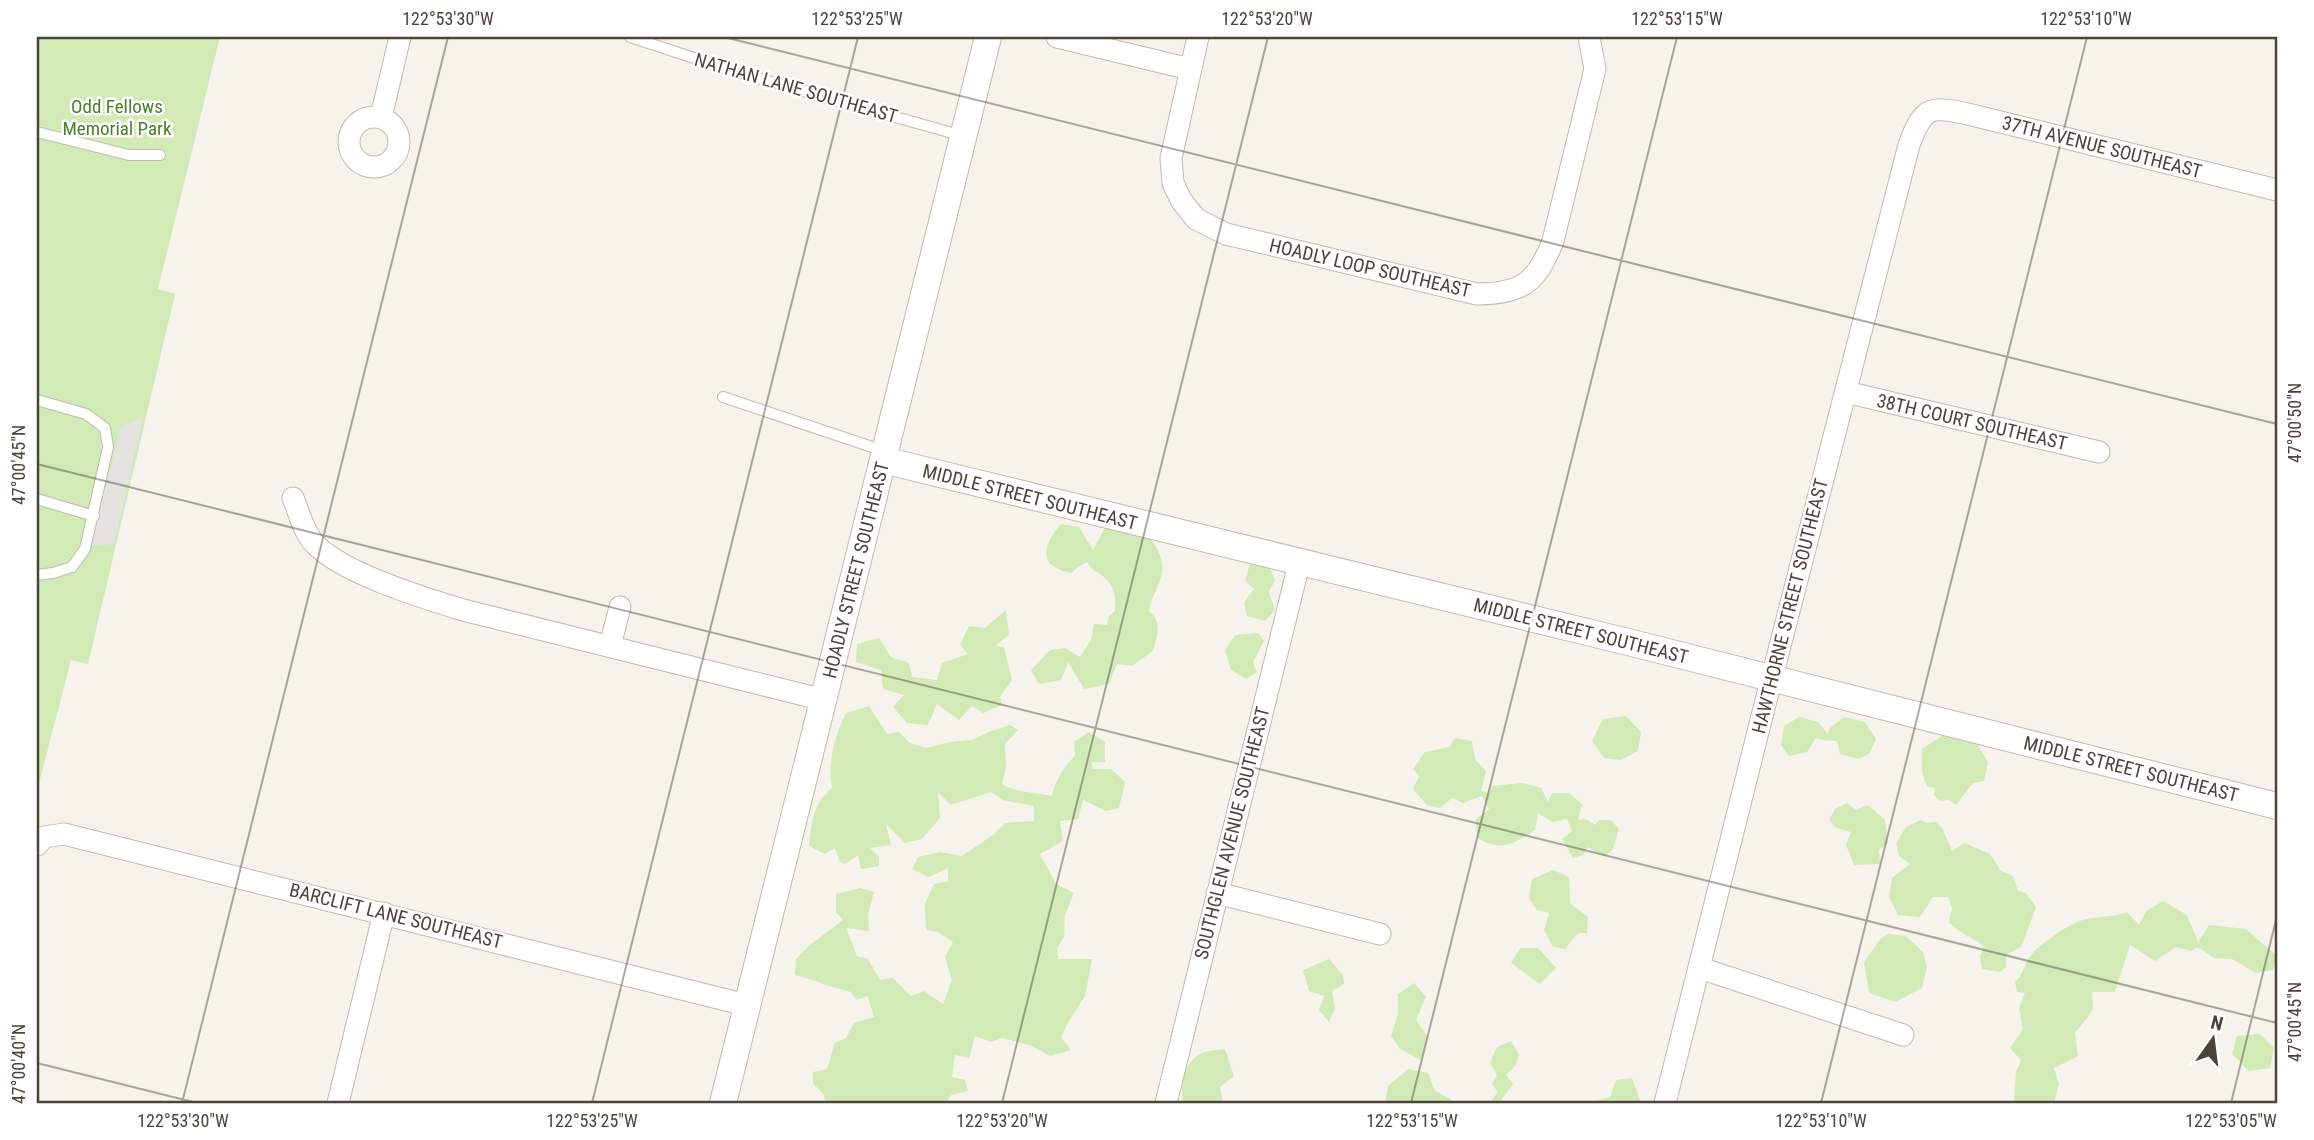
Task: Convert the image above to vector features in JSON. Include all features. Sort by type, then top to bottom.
[{"type":"street","points":[[381,117],[400,37]]},
{"type":"street","name":"HOADLY STREET SOUTHEAST","points":[[723,1103],[988,37]]},
{"type":"street","points":[[1057,37],[1190,69]]},
{"type":"street","name":"HOADLY LOOP SOUTHEAST","points":[[1198,37],[1171,158],[1173,183],[1181,200],[1196,219],[1226,234],[1477,294],[1504,294],[1527,282],[1544,265],[1553,241],[1595,69],[1589,37]]},
{"type":"street","name":"37TH AVENUE SOUTHEAST","points":[[1926,113],[1952,111],[1972,115],[2277,190]]},
{"type":"street","name":"HAWTHORNE STREET SOUTHEAST","points":[[1665,1103],[1909,145],[1920,117],[1926,113]]},
{"type":"street","name":"38TH COURT SOUTHEAST","points":[[1846,392],[2099,452]]},
{"type":"street","name":"MIDDLE STREET SOUTHEAST","points":[[884,456],[1299,564],[1772,678],[2277,806]]},
{"type":"street","points":[[293,498],[313,542],[370,577],[463,610],[824,700]]},
{"type":"street","name":"SOUTHGLEN AVENUE SOUTHEAST","points":[[1166,1103],[1299,564]]},
{"type":"street","points":[[610,646],[620,607]]},
{"type":"street","name":"BARCLIFT LANE SOUTHEAST","points":[[40,841],[64,834],[746,1005]]},
{"type":"street","points":[[1217,892],[1380,934]]},
{"type":"street","points":[[338,1103],[384,913]]},
{"type":"street","points":[[1700,968],[1903,1035]]},
{"type":"lane","name":"NATHAN LANE SOUTHEAST","points":[[629,37],[746,75],[963,136]]},
{"type":"lane","points":[[37,132],[129,155],[160,155]]},
{"type":"lane","points":[[723,397],[884,456]]},
{"type":"lane","points":[[37,400],[86,414],[105,428],[108,447],[85,550],[72,567],[37,575]]},
{"type":"lane","points":[[37,499],[94,516]]},
{"type":"green space","name":"Odd Fellows Memorial Park","points":[[37,37],[220,37],[158,289],[175,294],[88,664],[71,660],[37,791]]},
{"type":"green space","points":[[1133,518],[1156,546],[1162,562],[1160,580],[1149,611],[1157,625],[1153,651],[1132,666],[1117,664],[1109,684],[1084,689],[1068,662],[1061,680],[1039,684],[1031,670],[1050,650],[1065,648],[1080,657],[1091,640],[1094,624],[1107,625],[1109,616],[1115,611],[1111,585],[1087,562],[1072,573],[1053,566],[1048,561],[1046,554],[1050,540],[1061,524],[1079,527],[1093,550],[1106,526]]},
{"type":"green space","points":[[1250,564],[1269,567],[1275,580],[1269,592],[1275,610],[1265,621],[1247,616],[1244,602],[1254,589],[1245,580]]},
{"type":"green space","points":[[1006,610],[1009,635],[995,646],[1004,647],[1012,680],[1000,697],[1002,705],[983,713],[972,706],[959,720],[937,704],[928,725],[907,723],[893,707],[904,695],[883,689],[881,670],[856,662],[857,644],[879,638],[891,657],[909,663],[912,677],[937,680],[942,663],[968,654],[960,645],[969,626],[985,628]]},
{"type":"green space","points":[[1258,633],[1264,641],[1253,662],[1257,672],[1246,679],[1231,670],[1225,650],[1235,635]]},
{"type":"green space","points":[[869,706],[887,734],[899,732],[910,743],[926,748],[972,740],[1010,725],[1018,730],[1005,744],[1006,766],[1002,784],[1014,789],[1052,796],[1061,774],[1075,756],[1074,742],[1089,732],[1105,742],[1105,762],[1091,762],[1093,769],[1111,769],[1125,782],[1119,808],[1106,811],[1083,800],[1078,819],[1060,821],[1063,841],[1040,854],[1056,884],[1074,893],[1065,915],[1064,937],[1057,948],[1058,959],[1092,959],[1085,996],[1061,1037],[1071,1050],[1050,1056],[1030,1045],[1002,1038],[991,1042],[975,1036],[969,1058],[955,1055],[952,1077],[965,1080],[968,1091],[951,1095],[947,1103],[825,1103],[824,1095],[813,1083],[813,1072],[827,1069],[835,1043],[846,1038],[854,1023],[874,1017],[868,996],[856,1000],[851,992],[795,975],[796,959],[843,920],[836,912],[836,894],[860,888],[874,892],[868,914],[869,931],[846,928],[857,956],[868,959],[880,980],[893,978],[911,996],[924,991],[943,1004],[952,980],[945,957],[953,942],[938,932],[926,930],[925,904],[934,884],[948,881],[948,868],[929,877],[912,869],[918,857],[940,852],[962,856],[993,835],[1005,823],[1034,821],[1034,806],[1003,800],[991,792],[951,805],[938,792],[940,818],[922,839],[905,843],[886,824],[891,845],[870,848],[879,857],[879,866],[861,869],[858,855],[845,864],[840,862],[835,848],[825,854],[809,846],[817,807],[832,788],[831,759],[842,721],[846,713]]},
{"type":"green space","points":[[1626,716],[1641,732],[1638,751],[1621,760],[1604,758],[1592,741],[1603,719]]},
{"type":"green space","points":[[1799,717],[1818,722],[1828,734],[1830,728],[1844,717],[1865,722],[1876,739],[1869,754],[1858,759],[1840,754],[1837,741],[1816,738],[1807,752],[1789,756],[1781,745],[1784,726]]},
{"type":"green space","points":[[1948,732],[1973,738],[1988,762],[1984,781],[1973,783],[1956,805],[1949,800],[1940,801],[1934,795],[1935,788],[1928,787],[1922,769],[1922,749]]},
{"type":"green space","points":[[1455,738],[1472,741],[1475,759],[1486,771],[1481,791],[1489,793],[1492,786],[1523,783],[1541,788],[1548,802],[1552,793],[1569,793],[1582,804],[1578,820],[1586,819],[1595,825],[1599,820],[1611,820],[1619,829],[1613,849],[1605,857],[1588,847],[1583,855],[1573,858],[1562,839],[1572,831],[1567,819],[1552,822],[1538,813],[1535,830],[1513,842],[1493,845],[1477,838],[1476,819],[1489,809],[1482,796],[1463,803],[1452,798],[1440,808],[1427,805],[1413,789],[1419,776],[1413,769],[1425,752],[1449,747]]},
{"type":"green space","points":[[1847,803],[1856,810],[1868,805],[1885,820],[1888,843],[1879,850],[1880,864],[1854,865],[1846,845],[1851,832],[1836,828],[1829,820],[1835,809]]},
{"type":"green space","points":[[1921,820],[1927,823],[1936,822],[1942,828],[1952,851],[1964,843],[1990,854],[2001,871],[2013,876],[2018,891],[2026,893],[2036,907],[2021,947],[2006,955],[2006,967],[2000,972],[1982,969],[1980,956],[1984,947],[1949,922],[1952,909],[1948,897],[1933,897],[1920,917],[1898,915],[1889,897],[1892,878],[1910,864],[1899,856],[1896,843],[1906,827]]},
{"type":"green space","points":[[1553,870],[1569,877],[1570,903],[1588,917],[1587,933],[1578,933],[1565,949],[1553,947],[1544,930],[1549,913],[1537,910],[1529,898],[1532,879]]},
{"type":"green space","points":[[2163,901],[2187,915],[2198,942],[2209,925],[2246,929],[2277,956],[2273,970],[2256,973],[2232,959],[2214,958],[2198,947],[2191,951],[2176,947],[2155,961],[2130,945],[2115,992],[2092,992],[2093,1010],[2075,1033],[2078,1056],[2054,1068],[2059,1084],[2054,1103],[2014,1103],[2016,1072],[2021,1060],[2010,1048],[2023,1029],[2019,1008],[2025,993],[2017,992],[2015,982],[2029,957],[2063,929],[2077,922],[2127,912],[2139,925],[2146,911]]},
{"type":"green space","points":[[1889,934],[1906,936],[1923,952],[1927,966],[1922,988],[1895,1002],[1869,993],[1864,962],[1881,938]]},
{"type":"green space","points":[[1520,948],[1538,948],[1556,968],[1540,984],[1511,963]]},
{"type":"green space","points":[[1329,959],[1343,975],[1344,984],[1332,991],[1335,1008],[1329,1022],[1319,1010],[1324,996],[1309,991],[1303,970]]},
{"type":"green space","points":[[1414,983],[1426,997],[1416,1020],[1427,1036],[1421,1060],[1400,1049],[1391,1036],[1398,1014],[1398,994]]},
{"type":"green space","points":[[2260,1034],[2274,1048],[2270,1068],[2249,1071],[2232,1054],[2237,1036]]},
{"type":"green space","points":[[1511,1041],[1519,1055],[1515,1066],[1506,1075],[1513,1084],[1502,1099],[1503,1103],[1490,1103],[1498,1092],[1492,1084],[1497,1075],[1490,1063],[1497,1047]]},
{"type":"green space","points":[[1225,1049],[1234,1076],[1220,1087],[1223,1103],[1183,1103],[1184,1075],[1191,1062],[1202,1053]]},
{"type":"green space","points":[[1408,1069],[1428,1073],[1435,1091],[1451,1099],[1453,1103],[1385,1103],[1388,1086]]},
{"type":"green space","points":[[1632,1078],[1641,1103],[1590,1103],[1610,1097],[1616,1080]]},
{"type":"shaded area","points":[[143,418],[114,544],[91,546],[121,426]]}]
